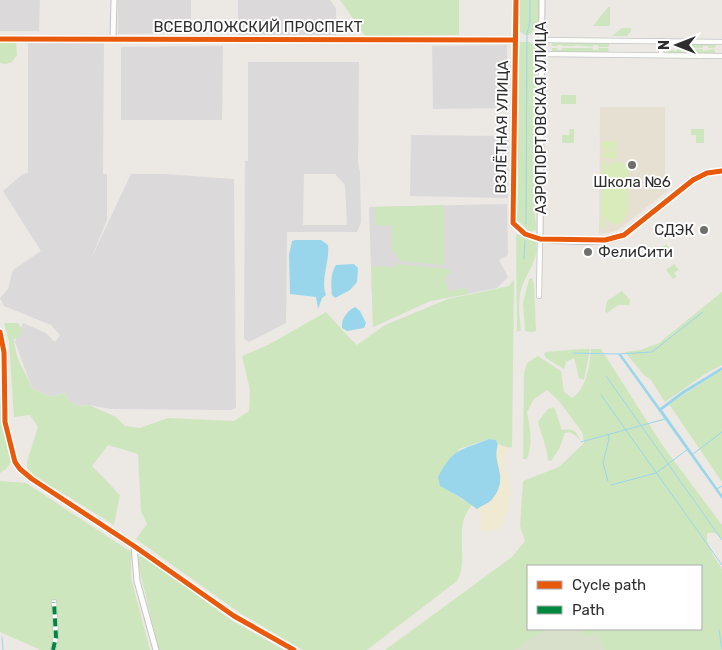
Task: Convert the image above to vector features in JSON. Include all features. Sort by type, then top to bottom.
[{"type":"street","points":[[113,39],[114,0]]},
{"type":"street","name":"ВЗЛЁТНАЯ УЛИЦА","points":[[516,0],[513,223],[525,234],[540,239]]},
{"type":"street","name":"АЭРОПОРТОВСКАЯ УЛИЦА","points":[[539,296],[542,0]]},
{"type":"street","name":"ВСЕВОЛОЖСКИЙ ПРОСПЕКТ","points":[[0,39],[515,40]]},
{"type":"street","points":[[541,40],[722,42]]},
{"type":"street","points":[[662,41],[662,55]]},
{"type":"street","points":[[541,54],[722,56]]},
{"type":"street","points":[[540,239],[616,239],[624,235],[693,180],[707,173],[722,172]]},
{"type":"street","points":[[0,332],[5,422],[12,455],[20,469],[234,616],[294,650]]},
{"type":"street","points":[[134,546],[137,581],[156,650]]},
{"type":"street","points":[[53,650],[56,637],[54,602]]},
{"type":"shaded area","points":[[0,0],[40,0],[39,31],[0,31]]},
{"type":"shaded area","points":[[118,0],[191,0],[191,33],[118,34]]},
{"type":"shaded area","points":[[238,0],[330,0],[336,8],[336,35],[238,35]]},
{"type":"shaded area","points":[[28,42],[104,42],[103,174],[107,174],[107,220],[90,261],[131,174],[164,174],[234,179],[236,408],[231,410],[111,409],[89,405],[79,406],[69,401],[65,393],[51,397],[32,388],[15,342],[23,323],[46,333],[55,342],[60,335],[51,325],[4,306],[0,298],[8,289],[13,270],[41,251],[3,191],[23,174],[28,173]]},
{"type":"shaded area","points":[[507,45],[508,108],[433,109],[432,46]]},
{"type":"shaded area","points":[[223,46],[222,120],[121,120],[121,47]]},
{"type":"shaded area","points":[[248,62],[359,62],[358,163],[360,172],[361,222],[357,232],[287,232],[286,323],[249,342],[244,339],[245,161],[248,161]],"holes":[[[304,174],[335,174],[345,185],[347,225],[303,225]]]},
{"type":"shaded area","name":"Школа №6","points":[[600,107],[665,107],[665,176],[671,184],[671,188],[618,230],[599,234]]},
{"type":"shaded area","points":[[411,135],[509,136],[508,198],[410,196]]},
{"type":"shaded area","points":[[507,204],[508,255],[499,260],[508,277],[497,288],[430,301],[373,327],[369,207]]},
{"type":"green space","points":[[340,0],[459,0],[459,35],[365,36]]},
{"type":"green space","points":[[518,0],[539,0],[539,23],[530,35],[525,35],[518,30]]},
{"type":"green space","points":[[610,7],[610,26],[593,26]]},
{"type":"green space","points":[[622,28],[631,28],[631,31],[627,36],[612,36]]},
{"type":"green space","points":[[0,42],[16,42],[17,55],[12,62],[0,63]]},
{"type":"green space","points":[[519,42],[530,42],[537,48],[536,230],[530,232],[517,220]]},
{"type":"green space","points":[[552,42],[609,43],[609,45],[608,47],[598,47],[598,45],[593,45],[593,47],[575,45],[552,46]]},
{"type":"green space","points":[[669,43],[716,44],[716,46],[714,48],[708,48],[708,46],[703,46],[703,48],[665,47]]},
{"type":"green space","points":[[552,48],[562,50],[562,48],[593,48],[593,50],[598,50],[598,48],[608,48],[609,53],[552,52]]},
{"type":"green space","points":[[665,49],[677,51],[677,49],[703,49],[703,51],[714,49],[716,54],[669,53]]},
{"type":"green space","points":[[561,95],[576,95],[576,104],[561,104]]},
{"type":"green space","points":[[570,129],[574,129],[574,143],[562,143],[562,135],[569,135]]},
{"type":"green space","points":[[691,129],[704,129],[704,143],[696,143],[696,135],[691,135]]},
{"type":"green space","points":[[602,141],[617,141],[617,150],[602,149]]},
{"type":"green space","points":[[602,150],[617,151],[617,159],[602,158]]},
{"type":"green space","points":[[602,161],[606,161],[606,170],[608,165],[620,162],[629,172],[628,214],[622,223],[619,224],[612,223],[605,216],[605,228],[601,228]]},
{"type":"green space","points":[[444,205],[444,265],[401,261],[392,250],[392,226],[375,225],[375,207]]},
{"type":"green space","points":[[520,234],[536,242],[537,249],[536,256],[520,294],[521,331],[517,331],[516,235]]},
{"type":"green space","points":[[666,244],[671,250],[657,259],[650,251],[655,247],[658,251]]},
{"type":"green space","points":[[398,264],[450,269],[451,273],[447,274],[446,282],[449,292],[466,287],[468,294],[430,301],[373,327],[371,266],[396,267]]},
{"type":"green space","points":[[674,264],[679,270],[674,273],[677,277],[673,279],[666,270]]},
{"type":"green space","points":[[532,278],[536,331],[531,332],[525,331],[523,303],[529,279]]},
{"type":"green space","points":[[514,279],[512,447],[503,446],[496,440],[489,439],[459,449],[440,486],[472,505],[466,513],[463,523],[462,563],[457,581],[367,650],[303,650],[240,613],[136,539],[147,524],[141,511],[138,454],[108,445],[92,466],[120,495],[114,525],[35,476],[27,468],[27,462],[38,427],[30,415],[14,417],[9,342],[4,323],[18,323],[22,329],[20,337],[14,339],[18,360],[32,388],[51,397],[65,393],[69,401],[79,406],[89,405],[116,417],[125,426],[140,428],[168,418],[234,421],[249,411],[250,390],[242,356],[268,345],[326,312],[357,345],[385,325],[448,299],[509,286]]},
{"type":"green space","points":[[622,291],[630,300],[629,305],[618,305],[607,313],[605,311],[607,301]]},
{"type":"green space","points":[[722,292],[722,365],[705,374],[665,402],[651,380],[644,375],[625,352],[641,350],[659,343]]},
{"type":"green space","points":[[590,349],[584,380],[579,378],[574,358],[566,362],[564,369],[546,358],[544,354],[546,352]]},
{"type":"green space","points":[[591,349],[601,349],[663,446],[722,525],[722,539],[715,533],[707,533],[707,541],[722,569],[722,650],[385,650],[512,557],[525,541],[520,526],[523,481],[559,467],[584,443],[582,432],[559,401],[547,390],[534,399],[527,412],[530,448],[527,459],[523,459],[524,373],[527,363],[538,356],[561,371],[564,392],[572,398],[581,389],[588,369]]},
{"type":"green space","points":[[722,370],[722,482],[669,404]]},
{"type":"green space","points":[[0,380],[1,411],[11,462],[0,473]]},
{"type":"green space","points":[[553,407],[562,430],[570,429],[574,431],[581,442],[570,432],[565,433],[559,449],[551,461],[548,460],[538,422],[548,409]]},
{"type":"green space","points":[[0,481],[26,483],[131,552],[131,578],[150,650],[41,650],[0,632]]},
{"type":"green space","points":[[142,554],[231,620],[284,650],[159,650],[140,572],[138,558]]},
{"type":"green space","points":[[545,630],[582,630],[585,637],[597,632],[605,650],[514,650]]},
{"type":"sand","points":[[498,444],[507,448],[504,460],[510,487],[509,505],[501,527],[496,530],[487,531],[479,529],[481,513],[477,509],[490,502],[498,491],[500,477],[496,451]]},
{"type":"water","points":[[321,240],[328,245],[324,283],[326,295],[322,298],[318,309],[316,297],[290,294],[289,255],[292,241]]},
{"type":"water","points":[[354,264],[358,268],[357,282],[350,290],[335,298],[332,295],[331,287],[334,268],[336,265]]},
{"type":"water","points":[[355,307],[360,311],[366,323],[364,328],[347,331],[342,328],[342,321],[347,313]]},
{"type":"water","points":[[618,354],[621,354],[660,408],[681,392],[722,367],[722,370],[662,410],[722,495],[722,499]]},
{"type":"water","points":[[489,439],[496,440],[498,444],[496,451],[500,483],[498,490],[491,500],[477,509],[440,486],[438,477],[449,460],[459,451]]},
{"type":"waterway","points":[[526,224],[527,33],[530,23],[530,0]]},
{"type":"waterway","points":[[524,259],[525,241]]},
{"type":"waterway","points":[[574,353],[619,354],[652,352],[703,312]]},
{"type":"waterway","points":[[606,376],[722,540]]},
{"type":"waterway","points":[[601,395],[722,565]]},
{"type":"waterway","points":[[581,442],[665,419]]},
{"type":"waterway","points":[[693,454],[722,432]]},
{"type":"waterway","points":[[608,434],[609,439],[603,463],[608,481]]},
{"type":"waterway","points":[[611,485],[656,473],[688,449]]},
{"type":"waterway","points":[[717,489],[722,486]]},
{"type":"waterway","points":[[719,630],[722,649]]},
{"type":"waterway","points":[[2,637],[3,650]]},
{"type":"marked path","points":[[53,650],[56,637],[54,602]]},
{"type":"cycle path","points":[[516,0],[513,223],[525,234],[540,239],[605,240],[624,235],[693,180],[707,173],[722,171]]},
{"type":"cycle path","points":[[0,39],[515,40]]},
{"type":"cycle path","points":[[0,332],[4,352],[5,422],[15,462],[20,469],[234,616],[294,650]]},
{"type":"place","name":"Школа №6","points":[[632,165]]},
{"type":"place","name":"СДЭК","points":[[704,230]]},
{"type":"place","name":"ФелиСити","points":[[588,252]]}]
